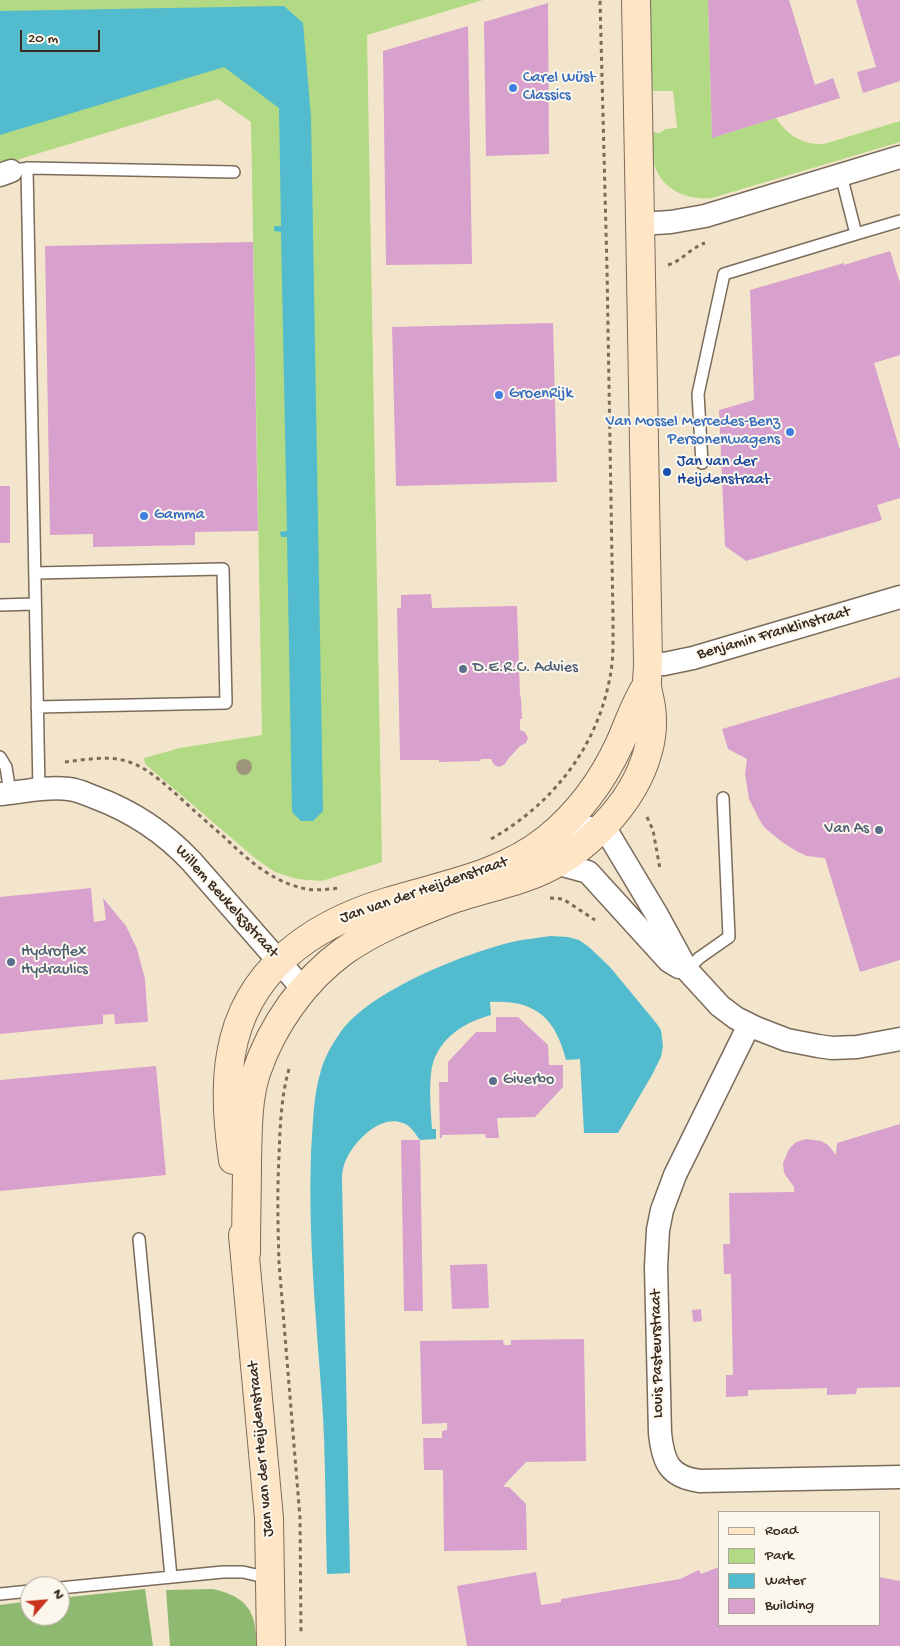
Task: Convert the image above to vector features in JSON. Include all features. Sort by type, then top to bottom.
[{"type":"street","name":"Jan van der Heijdenstraat","points":[[246,1253],[248,1128],[253,1084],[261,1059],[275,1030],[303,989],[315,975],[336,957],[369,936],[444,902],[524,878],[555,864],[581,846],[601,828],[620,806],[637,780],[647,753],[652,722],[647,674],[636,0]]},
{"type":"street","points":[[640,224],[671,222],[699,217],[900,157]]},
{"type":"street","name":"Benjamin Franklinstraat","points":[[647,674],[664,664],[693,658],[900,597]]},
{"type":"street","name":"Jan van der Heijdenstraat","points":[[271,1646],[269,1518],[246,1253],[230,1138],[228,1104],[230,1056],[238,1026],[250,999],[278,961],[311,935],[344,918],[386,902],[488,872],[525,854],[547,839],[577,811],[600,780],[615,753],[647,674]]},
{"type":"street","name":"Willem Beukelszstraat","points":[[5,794],[61,789],[77,791],[122,809],[156,829],[192,862],[303,989]]},
{"type":"street","points":[[559,828],[601,828],[609,835],[631,870],[687,970],[720,1006],[736,1018],[787,1040],[832,1048],[870,1046],[900,1039]]},
{"type":"street","points":[[555,864],[588,872],[669,961],[687,970]]},
{"type":"street","name":"Louis Pasteurstraat","points":[[749,1025],[675,1175],[662,1210],[658,1230],[656,1267],[660,1433],[664,1458],[676,1474],[689,1480],[700,1481],[900,1477]]},
{"type":"lane","points":[[39,790],[35,573],[13,172],[234,172]]},
{"type":"lane","points":[[841,175],[856,234]]},
{"type":"lane","points":[[702,463],[698,394],[724,274],[900,221]]},
{"type":"lane","points":[[35,573],[223,569],[226,703],[37,707]]},
{"type":"lane","points":[[0,605],[35,604]]},
{"type":"lane","points":[[0,757],[6,767],[5,794]]},
{"type":"lane","points":[[687,970],[699,958],[729,937],[723,798]]},
{"type":"lane","points":[[138,1239],[171,1577]]},
{"type":"lane","points":[[70,1587],[235,1571],[270,1578]]},
{"type":"lane","points":[[0,1594],[20,1592]]},
{"type":"path","name":"Jan van der Heijdenstraat","points":[[488,840],[532,811],[564,779],[581,754],[596,722],[606,695],[611,670],[613,617],[600,0]]},
{"type":"path","points":[[641,268],[674,263],[695,247],[706,243]]},
{"type":"path","name":"Jan van der Heijdenstraat","points":[[330,889],[345,888]]},
{"type":"path","points":[[544,899],[563,899],[583,913]]},
{"type":"path","points":[[291,1064],[285,1087],[280,1127],[278,1226],[279,1264],[300,1518],[301,1636]]},
{"type":"green space","points":[[0,0],[483,0],[367,35],[382,862],[322,881],[297,879],[275,872],[256,859],[145,764],[144,758],[180,748],[262,735],[251,122],[218,99],[0,165]]},
{"type":"green space","points":[[650,0],[708,0],[712,138],[776,118],[786,130],[797,138],[816,144],[824,144],[900,121],[900,142],[712,198],[683,195],[667,185],[661,178],[653,159],[653,132],[660,133],[666,129],[677,128],[673,91],[652,91]]},
{"type":"green space","points":[[145,1589],[153,1646],[0,1646],[0,1605],[20,1602],[20,1626],[70,1626],[70,1597]]},
{"type":"green space","points":[[213,1589],[234,1596],[248,1607],[254,1623],[256,1646],[170,1646],[166,1590]]},
{"type":"water","points":[[284,6],[303,23],[311,117],[323,811],[313,821],[301,821],[292,812],[287,537],[281,537],[280,532],[287,531],[281,232],[274,231],[274,226],[281,226],[279,108],[224,67],[0,135],[0,11]]},
{"type":"water","points":[[551,936],[579,940],[610,967],[661,1030],[663,1046],[661,1057],[618,1133],[584,1133],[580,1059],[566,1060],[556,1033],[541,1014],[519,1004],[490,1002],[491,1015],[469,1023],[460,1029],[443,1043],[437,1052],[430,1081],[432,1129],[436,1129],[436,1139],[420,1140],[407,1125],[389,1122],[380,1125],[363,1136],[350,1152],[342,1171],[342,1179],[350,1573],[327,1574],[325,1465],[313,1277],[310,1184],[315,1099],[322,1067],[340,1033],[372,1003],[394,989],[418,976],[469,955],[512,942]]},
{"type":"building","points":[[708,0],[789,0],[815,85],[833,78],[840,98],[712,138]]},
{"type":"building","points":[[856,0],[900,0],[900,81],[863,93],[857,72],[876,67]]},
{"type":"building","points":[[548,3],[549,154],[486,156],[484,22]]},
{"type":"building","points":[[468,26],[472,264],[386,265],[383,51]]},
{"type":"building","points":[[253,242],[258,531],[195,532],[195,545],[93,547],[93,534],[50,535],[45,246]]},
{"type":"building","points":[[890,251],[900,283],[900,355],[874,363],[900,450],[900,498],[877,505],[882,520],[746,561],[725,546],[719,410],[754,400],[750,290]]},
{"type":"building","points":[[553,323],[557,482],[396,486],[392,327]]},
{"type":"building","points":[[0,486],[10,486],[10,543],[0,543]]},
{"type":"building","points":[[431,594],[432,608],[517,606],[522,719],[520,719],[520,730],[525,732],[528,738],[526,743],[520,746],[505,764],[499,767],[494,765],[491,759],[439,762],[439,760],[400,760],[397,608],[401,608],[401,595]]},
{"type":"building","points":[[900,677],[900,960],[860,972],[825,858],[807,856],[798,852],[765,828],[749,799],[745,774],[747,759],[728,749],[722,729]]},
{"type":"building","points":[[91,888],[94,922],[106,920],[103,898],[126,926],[137,949],[145,979],[148,1022],[115,1024],[114,1014],[103,1015],[103,1024],[0,1034],[0,897]]},
{"type":"building","points":[[496,1017],[518,1017],[548,1045],[549,1065],[563,1065],[563,1087],[535,1117],[497,1118],[499,1138],[486,1138],[485,1134],[442,1135],[442,1138],[440,1138],[439,1082],[448,1082],[448,1062],[476,1032],[496,1032]]},
{"type":"building","points":[[156,1066],[166,1175],[0,1191],[0,1080]]},
{"type":"building","points":[[900,1124],[900,1387],[857,1388],[856,1394],[827,1395],[827,1388],[748,1390],[748,1396],[726,1397],[726,1375],[733,1375],[731,1274],[724,1274],[723,1244],[730,1244],[729,1193],[794,1192],[794,1187],[784,1173],[783,1163],[789,1149],[796,1142],[806,1139],[821,1141],[828,1145],[836,1155],[837,1143]]},
{"type":"building","points":[[401,1140],[420,1140],[423,1311],[404,1311]]},
{"type":"building","points":[[487,1264],[489,1308],[452,1309],[450,1265]]},
{"type":"building","points":[[701,1309],[702,1321],[693,1322],[692,1310]]},
{"type":"building","points":[[584,1339],[586,1461],[526,1462],[505,1484],[504,1487],[509,1487],[526,1504],[527,1550],[444,1551],[443,1470],[424,1470],[423,1438],[442,1438],[442,1431],[447,1430],[447,1423],[422,1424],[420,1341],[503,1340],[504,1345],[511,1345],[511,1340]]},
{"type":"building","points":[[718,1567],[718,1626],[880,1626],[880,1577],[900,1581],[900,1646],[467,1646],[457,1586],[536,1572],[541,1605],[561,1602],[561,1599],[680,1579],[699,1570],[701,1574]]},
{"type":"place","name":"Carel Wüst Classics","points":[[513,88]]},
{"type":"place","name":"GroenRijk","points":[[499,395]]},
{"type":"place","name":"Van Mossel Mercedes-Benz Personenwagens","points":[[790,432]]},
{"type":"place","name":"Jan van der Heijdenstraat","points":[[667,472]]},
{"type":"place","name":"Gamma","points":[[144,516]]},
{"type":"place","name":"D.E.R.C. Advies","points":[[463,669]]},
{"type":"place","name":"Van As","points":[[879,830]]},
{"type":"place","name":"Hydroflex Hydraulics","points":[[11,962]]},
{"type":"place","name":"Giverbo","points":[[493,1081]]}]
